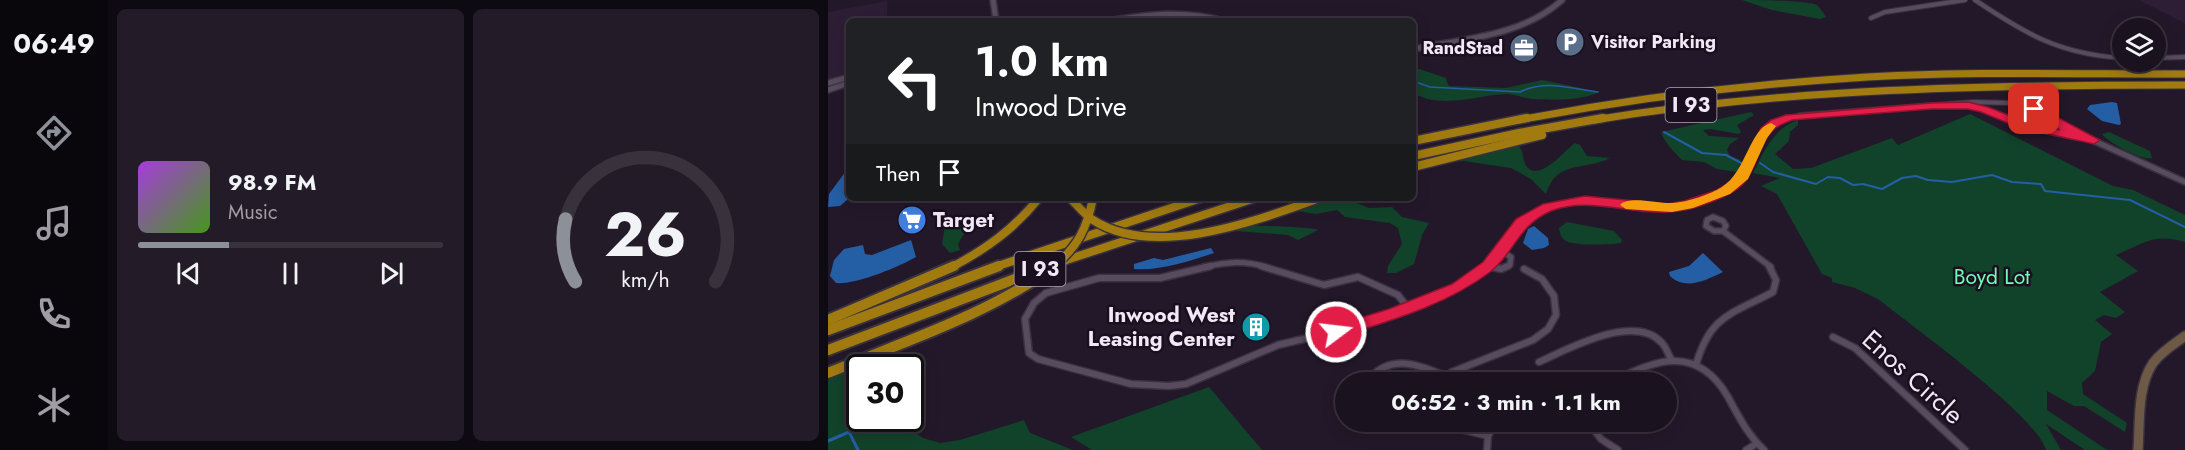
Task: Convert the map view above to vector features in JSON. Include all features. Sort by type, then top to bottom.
[{"type":"highway","name":"I 93","points":[[1416,140],[1510,121],[1658,97],[1801,82],[1944,75],[2185,74]]},
{"type":"highway","name":"I 93","points":[[1416,155],[1507,135],[1714,102],[1871,89],[2185,85]]},
{"type":"highway","points":[[1416,166],[1603,118]]},
{"type":"highway","points":[[1416,134],[1460,126],[1510,121]]},
{"type":"highway","points":[[828,320],[948,268],[982,250],[1020,222],[1037,201]]},
{"type":"highway","points":[[1073,201],[1084,213],[1105,226],[1133,234],[1159,236],[1192,234],[1231,227],[1311,201]]},
{"type":"highway","points":[[828,373],[986,307],[1026,286],[1055,265],[1076,242],[1089,219],[1092,201]]},
{"type":"highway","name":"I 93","points":[[828,330],[1001,264],[1192,201]]},
{"type":"highway","name":"I 93","points":[[828,350],[1048,266],[1246,201]]},
{"type":"main road","points":[[2138,450],[2143,396],[2150,370],[2161,354],[2185,336]]},
{"type":"street","points":[[993,0],[996,18]]},
{"type":"street","points":[[1416,48],[1526,24],[1548,14],[1562,0]]},
{"type":"street","points":[[1871,18],[1886,12],[1965,0]]},
{"type":"street","points":[[1975,0],[2053,47],[2090,56],[2112,57]]},
{"type":"street","points":[[1129,18],[1177,11],[1214,18]]},
{"type":"street","points":[[1159,18],[1176,16],[1189,18]]},
{"type":"street","points":[[2166,58],[2185,57]]},
{"type":"street","points":[[828,90],[832,84],[846,78]]},
{"type":"street","points":[[1408,308],[1394,293],[1358,277],[1324,285],[1237,260],[1156,278],[1103,277],[1046,293],[1034,303],[1026,316],[1026,345],[1031,356],[1139,385],[1164,387],[1198,380],[1278,345],[1352,328],[1408,308],[1452,291],[1488,266],[1523,221],[1555,205],[1594,200],[1667,208],[1685,206],[1721,193],[1743,176],[1766,130],[1785,119],[1806,114],[1992,101],[2017,104],[2034,109],[2059,125],[2185,182]]},
{"type":"street","points":[[1944,105],[1978,107],[2024,126],[2094,140]]},
{"type":"street","points":[[1696,365],[1703,338],[1713,325],[1773,292],[1776,285],[1776,275],[1769,265],[1723,231]]},
{"type":"street","points":[[1488,266],[1501,269],[1510,265],[1511,257],[1500,250]]},
{"type":"street","points":[[1455,372],[1532,341],[1550,326],[1556,311],[1554,295],[1545,281],[1524,269]]},
{"type":"street","points":[[1539,362],[1609,333],[1624,330],[1639,331],[1656,338],[1666,348],[1671,359]]},
{"type":"street","name":"Enos Circle","points":[[1833,337],[1855,348],[1965,450]]},
{"type":"street","points":[[1629,372],[1638,367],[1671,359],[1696,365],[1719,383],[1738,420],[1756,444],[1764,450]]},
{"type":"street","points":[[1375,372],[1404,362],[1420,364],[1437,372]]},
{"type":"street","points":[[1472,432],[1488,436]]},
{"type":"street","points":[[1487,450],[1490,432]]},
{"type":"street","points":[[1596,432],[1601,439],[1618,450]]},
{"type":"street","points":[[1746,450],[1756,444]]},
{"type":"shaded area","points":[[2139,0],[2185,0],[2185,23]]},
{"type":"shaded area","points":[[887,1],[887,18],[846,18],[846,76],[828,81],[828,12]]},
{"type":"green space","points":[[1742,0],[1814,4],[1826,17],[1820,19],[1772,10]]},
{"type":"green space","points":[[1416,68],[1446,78],[1450,86],[1506,88],[1542,80],[1599,92],[1585,97],[1550,100],[1507,94],[1449,101],[1416,94]]},
{"type":"green space","points":[[1751,112],[1754,115],[1737,125],[1741,132],[1739,134],[1703,130],[1709,136],[1739,138],[1730,144],[1727,150],[1730,156],[1741,160],[1737,172],[1717,169],[1704,162],[1682,160],[1667,143],[1661,132]]},
{"type":"green space","name":"Boyd Lot","points":[[1970,114],[2113,186],[2133,190],[2185,215],[2185,242],[2174,239],[2157,239],[2116,255],[2138,271],[2100,292],[2125,312],[2116,318],[2104,315],[2095,320],[2112,334],[2101,342],[2095,371],[2082,383],[2083,394],[2127,423],[2125,432],[2084,406],[2074,406],[2047,391],[2047,410],[2107,450],[2085,450],[2046,424],[2061,450],[2046,450],[2020,415],[1943,349],[1878,299],[1855,288],[1832,282],[1832,278],[1822,274],[1777,194],[1761,186],[1780,178],[1753,173],[1765,149],[1776,135],[1798,120],[1798,125],[1790,132],[1789,141],[1775,154],[1793,169],[1811,168],[1892,138],[1898,145]]},
{"type":"green space","points":[[2109,132],[2150,151],[2152,158],[2141,157],[2118,146],[2102,134]]},
{"type":"green space","points":[[1575,143],[1580,145],[1587,156],[1610,158],[1564,171],[1557,175],[1546,194],[1531,179],[1511,168],[1457,160],[1518,145],[1527,167],[1532,171],[1538,171],[1552,164]]},
{"type":"green space","points":[[1311,201],[1355,202],[1369,208],[1392,207],[1402,217],[1429,223],[1422,235],[1414,264],[1396,273],[1387,273],[1388,266],[1402,244],[1398,228],[1390,223],[1345,217],[1337,210],[1316,214],[1292,210]]},
{"type":"green space","points":[[959,222],[965,232],[958,244],[960,250],[950,253],[942,244],[945,226]]},
{"type":"green space","points":[[1567,222],[1614,231],[1622,240],[1621,243],[1601,245],[1570,243],[1562,237],[1559,228]]},
{"type":"green space","points":[[1249,225],[1318,230],[1298,240],[1288,235],[1236,231],[1237,228]]},
{"type":"green space","points":[[892,349],[896,354],[878,354]]},
{"type":"green space","points":[[846,366],[846,432],[914,432],[923,438],[940,443],[960,440],[1024,420],[1030,433],[1073,450],[828,450],[828,372]]},
{"type":"green space","points":[[1209,387],[1262,450],[1092,450],[1071,437]]},
{"type":"water","points":[[2117,103],[2121,124],[2119,125],[2102,121],[2087,109],[2090,105]]},
{"type":"water","points":[[846,171],[846,201],[840,206],[828,207],[829,194]]},
{"type":"water","points":[[1534,226],[1548,238],[1549,245],[1532,250],[1523,243],[1528,229]]},
{"type":"water","points":[[911,240],[916,257],[899,266],[877,275],[844,283],[836,283],[830,276],[834,260],[844,249],[863,245],[865,254],[872,255]]},
{"type":"water","points":[[1211,248],[1214,253],[1185,262],[1165,267],[1134,269],[1134,264],[1154,258],[1163,260]]},
{"type":"water","points":[[1703,253],[1723,272],[1696,283],[1683,283],[1670,276],[1669,272],[1689,266]]},
{"type":"waterway","points":[[1416,82],[1430,87],[1520,92],[1549,85],[1598,92]]},
{"type":"waterway","points":[[1664,132],[1702,153],[1726,155],[1741,163]]},
{"type":"waterway","points":[[1760,163],[1773,172],[1816,184],[1828,177],[1840,178],[1853,185],[1863,184],[1882,189],[1902,178],[1916,176],[1928,180],[1952,182],[1992,175],[2012,182],[2041,184],[2045,191],[2130,200],[2185,227]]},
{"type":"waterway","points":[[828,441],[849,432],[858,450]]},
{"type":"slow traffic","points":[[1626,205],[1672,208],[1726,191],[1739,182],[1761,136],[1771,126]]},
{"type":"place","name":"Visitor Parking","points":[[1570,42]]},
{"type":"place","name":"RandStad","points":[[1524,48]]},
{"type":"place","name":"Target","points":[[912,220]]},
{"type":"place","name":"Inwood West Leasing Center","points":[[1256,327]]},
{"type":"route","points":[[1336,332],[1393,314],[1457,288],[1492,262],[1521,222],[1548,207],[1585,200],[1647,208],[1667,208],[1685,206],[1721,193],[1739,182],[1766,130],[1775,123],[1790,117],[1944,105],[1968,106],[1984,109],[2024,126],[2094,140],[2059,125],[2034,109]]}]
